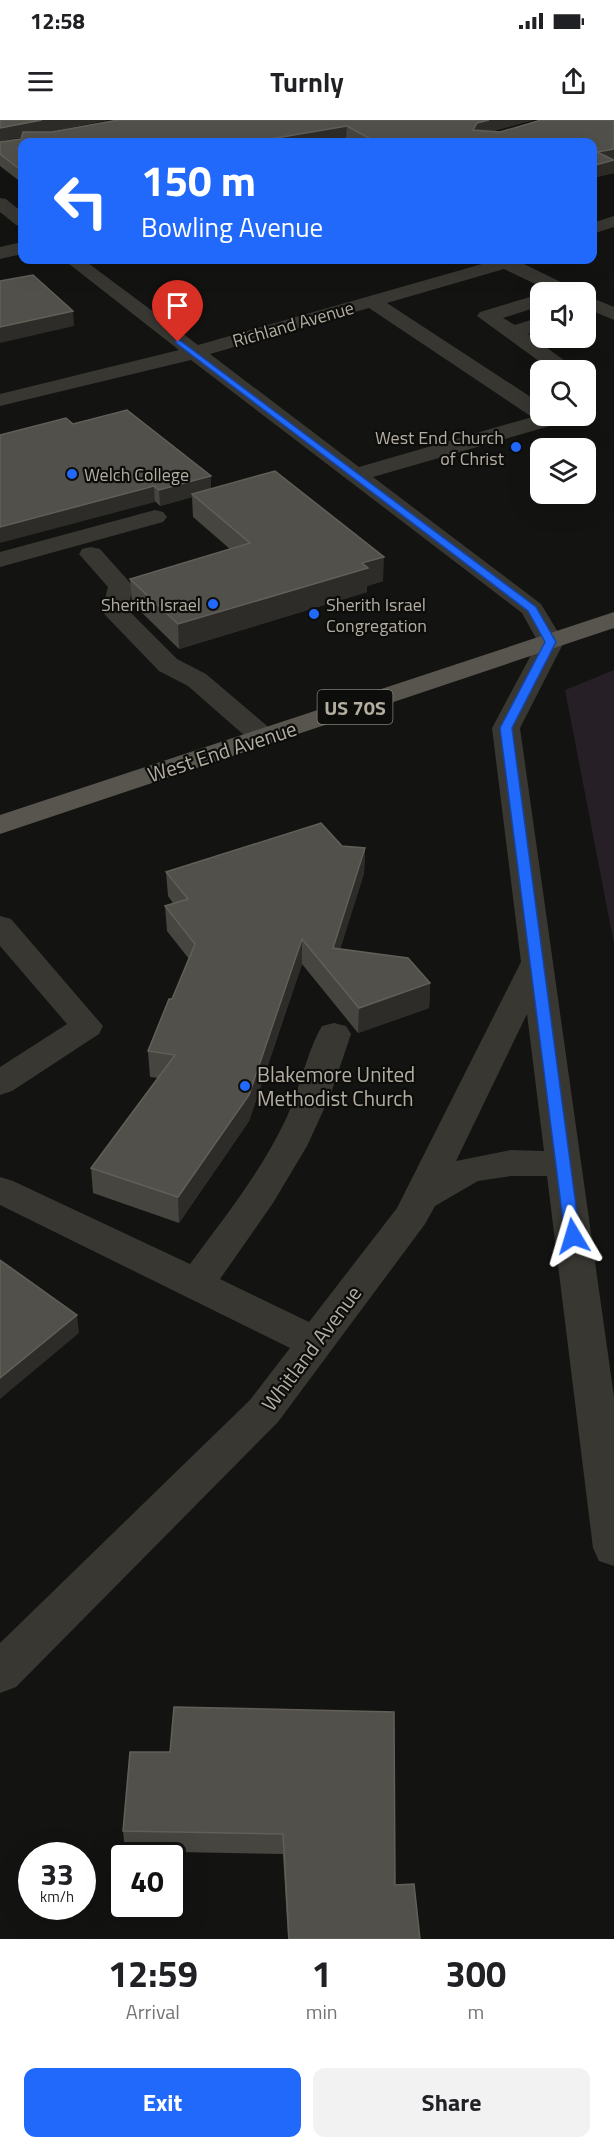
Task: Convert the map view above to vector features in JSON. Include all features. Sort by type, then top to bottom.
[{"type":"main road","name":"West End Avenue","points":[[0,825],[614,620]]},
{"type":"street","points":[[0,203],[18,218]]},
{"type":"street","points":[[597,227],[614,221]]},
{"type":"street","points":[[0,253],[18,249]]},
{"type":"street","points":[[78,264],[532,609],[551,642],[506,728],[614,1548]]},
{"type":"street","name":"Richland Avenue","points":[[0,400],[193,353],[501,264]]},
{"type":"street","points":[[516,264],[548,282]]},
{"type":"street","points":[[371,302],[530,406]]},
{"type":"street","points":[[530,303],[487,316],[551,360]]},
{"type":"street","points":[[596,307],[614,314]]},
{"type":"street","points":[[513,333],[530,327]]},
{"type":"street","points":[[500,386],[526,381]]},
{"type":"street","points":[[355,475],[530,424]]},
{"type":"street","points":[[0,560],[155,517]]},
{"type":"street","points":[[92,554],[122,586],[115,610],[168,665],[197,680],[263,737]]},
{"type":"street","points":[[0,926],[87,1026],[0,1083]]},
{"type":"street","name":"Whitland Avenue","points":[[0,1673],[264,1411],[412,1215],[537,961]]},
{"type":"street","points":[[196,1284],[250,1210],[292,1139],[313,1096],[334,1034]]},
{"type":"street","points":[[421,1197],[469,1170],[511,1164],[564,1164]]},
{"type":"street","points":[[0,1190],[315,1343]]},
{"type":"shaded area","points":[[614,670],[614,944],[565,690]]},
{"type":"building","points":[[0,120],[42,120],[0,128]]},
{"type":"building","points":[[118,120],[489,120],[477,123],[473,130],[500,132],[541,120],[614,120],[614,149],[597,152],[597,138],[369,138],[347,126],[276,138],[21,138],[23,132],[52,132]]},
{"type":"building","points":[[18,139],[18,168],[0,154],[0,142]]},
{"type":"building","points":[[597,152],[614,160],[597,165]]},
{"type":"building","points":[[33,275],[73,311],[0,327],[0,281]]},
{"type":"building","points":[[127,410],[211,476],[159,490],[154,486],[0,527],[0,435],[66,418],[73,424]]},
{"type":"building","points":[[275,471],[384,557],[362,563],[368,568],[178,624],[130,579],[250,543],[192,494]]},
{"type":"building","points":[[321,823],[342,846],[365,848],[333,948],[408,958],[430,983],[359,1008],[302,939],[249,1095],[178,1197],[91,1168],[175,1055],[148,1051],[195,944],[165,906],[188,899],[166,872]]},
{"type":"building","points":[[0,1260],[77,1315],[0,1378]]},
{"type":"building","points":[[174,1707],[394,1712],[395,1885],[414,1884],[420,1939],[289,1939],[283,1834],[123,1831],[130,1752],[170,1752]]},
{"type":"place","name":"West End Church of Christ","points":[[516,447]]},
{"type":"place","name":"Welch College","points":[[72,474]]},
{"type":"place","name":"Sherith Israel","points":[[213,604]]},
{"type":"place","name":"Sherith Israel Congregation","points":[[314,614]]},
{"type":"place","name":"Blakemore United Methodist Church","points":[[245,1086]]},
{"type":"route","points":[[178,342],[532,609],[551,642],[506,728],[573,1236]]}]
